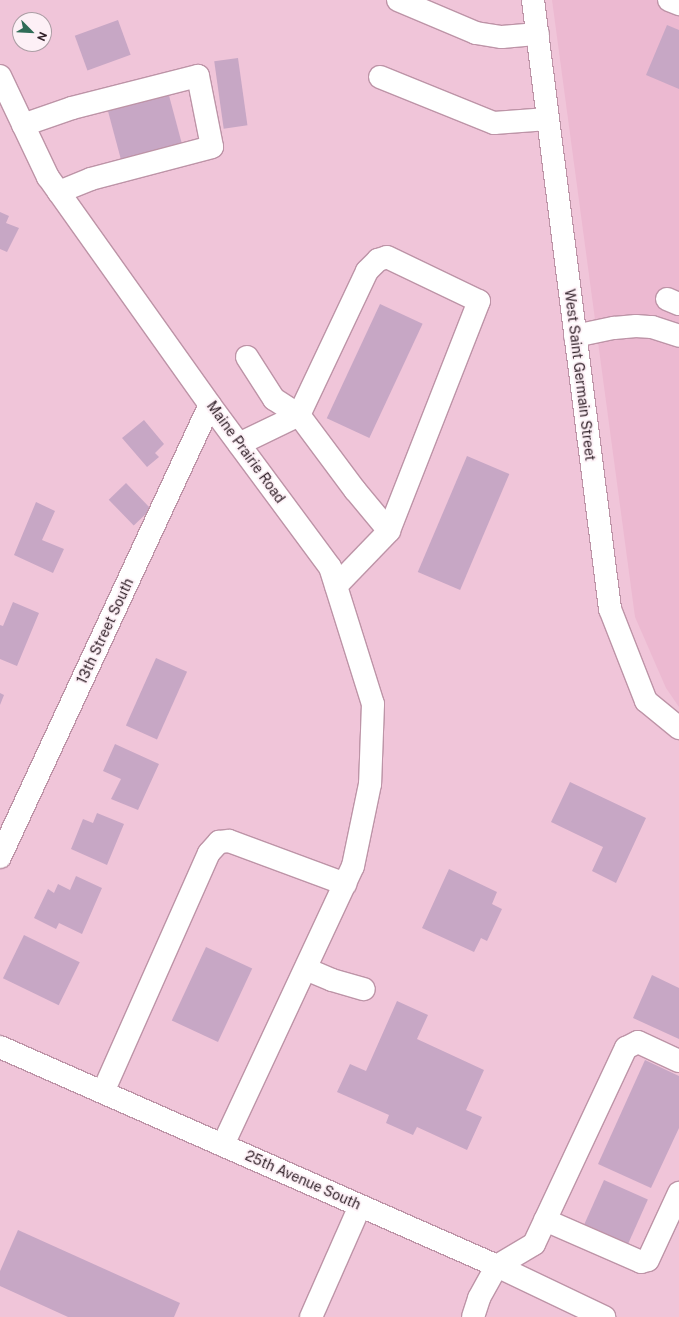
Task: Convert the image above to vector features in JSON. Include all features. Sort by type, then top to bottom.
[{"type":"street","points":[[398,0],[476,34],[502,37],[538,34]]},
{"type":"street","name":"West Saint Germain Street","points":[[533,0],[610,610],[646,701],[679,728]]},
{"type":"street","points":[[669,0],[679,4]]},
{"type":"street","name":"Maine Prairie Road","points":[[0,76],[48,177],[210,405],[330,567],[373,704],[370,784],[349,875],[223,1145]]},
{"type":"street","points":[[23,125],[72,108],[198,76],[212,147],[91,179],[59,192]]},
{"type":"street","points":[[380,77],[494,123],[548,119]]},
{"type":"street","points":[[239,444],[299,415],[368,272],[378,260],[387,258],[479,301],[389,531],[336,586]]},
{"type":"street","points":[[576,336],[614,328],[636,326],[652,327],[679,336]]},
{"type":"street","points":[[247,357],[274,399],[299,415],[355,490],[389,531]]},
{"type":"street","name":"13th Street South","points":[[0,857],[210,405]]},
{"type":"street","points":[[102,1092],[210,853],[218,842],[229,841],[349,875]]},
{"type":"street","points":[[306,969],[332,980],[364,989]]},
{"type":"street","points":[[473,1317],[479,1298],[496,1266],[534,1244],[626,1048],[638,1042],[679,1061]]},
{"type":"street","name":"25th Avenue South","points":[[0,1047],[496,1266],[604,1317]]},
{"type":"street","points":[[545,1220],[640,1262],[648,1260],[679,1193]]},
{"type":"street","points":[[311,1317],[360,1206]]},
{"type":"shaded area","points":[[552,0],[679,0],[679,707],[666,688],[635,617]]},
{"type":"building","points":[[118,20],[131,55],[87,71],[75,36]]},
{"type":"building","points":[[667,25],[679,30],[679,89],[646,75]]},
{"type":"building","points":[[238,58],[247,125],[224,129],[214,61]]},
{"type":"building","points":[[167,88],[183,146],[122,162],[106,104]]},
{"type":"building","points":[[0,212],[9,216],[6,223],[19,228],[7,252],[0,249]]},
{"type":"building","points":[[380,304],[423,324],[369,438],[327,418]]},
{"type":"building","points":[[144,420],[164,444],[155,453],[159,457],[147,467],[122,438]]},
{"type":"building","points":[[467,456],[509,474],[460,590],[418,572]]},
{"type":"building","points":[[126,483],[151,509],[134,526],[109,500]]},
{"type":"building","points":[[36,502],[55,511],[42,540],[64,549],[53,573],[14,555]]},
{"type":"building","points":[[13,602],[39,613],[17,666],[0,659],[0,625],[3,626]]},
{"type":"building","points":[[156,658],[187,672],[157,739],[126,726]]},
{"type":"building","points":[[0,693],[4,695],[0,705]]},
{"type":"building","points":[[115,744],[159,764],[138,810],[111,799],[121,779],[103,771]]},
{"type":"building","points":[[570,782],[646,818],[616,883],[592,871],[603,847],[551,822]]},
{"type":"building","points":[[97,813],[124,824],[107,865],[71,849],[83,819],[93,823]]},
{"type":"building","points":[[449,869],[497,892],[492,904],[502,909],[487,941],[481,938],[474,952],[422,928]]},
{"type":"building","points":[[76,876],[102,888],[82,934],[59,923],[56,929],[34,918],[48,889],[54,893],[58,884],[70,890]]},
{"type":"building","points":[[24,935],[80,962],[59,1005],[3,978]]},
{"type":"building","points":[[206,947],[252,969],[218,1042],[172,1020]]},
{"type":"building","points":[[652,975],[679,988],[679,1039],[633,1018]]},
{"type":"building","points":[[397,1001],[428,1015],[417,1039],[484,1070],[466,1110],[482,1117],[467,1150],[417,1127],[413,1135],[386,1123],[389,1115],[337,1092],[350,1064],[366,1071]]},
{"type":"building","points":[[645,1060],[679,1076],[679,1128],[651,1188],[598,1164]]},
{"type":"building","points":[[604,1180],[648,1200],[627,1247],[583,1228]]},
{"type":"building","points":[[18,1230],[180,1303],[174,1317],[68,1317],[0,1286],[0,1271]]}]
